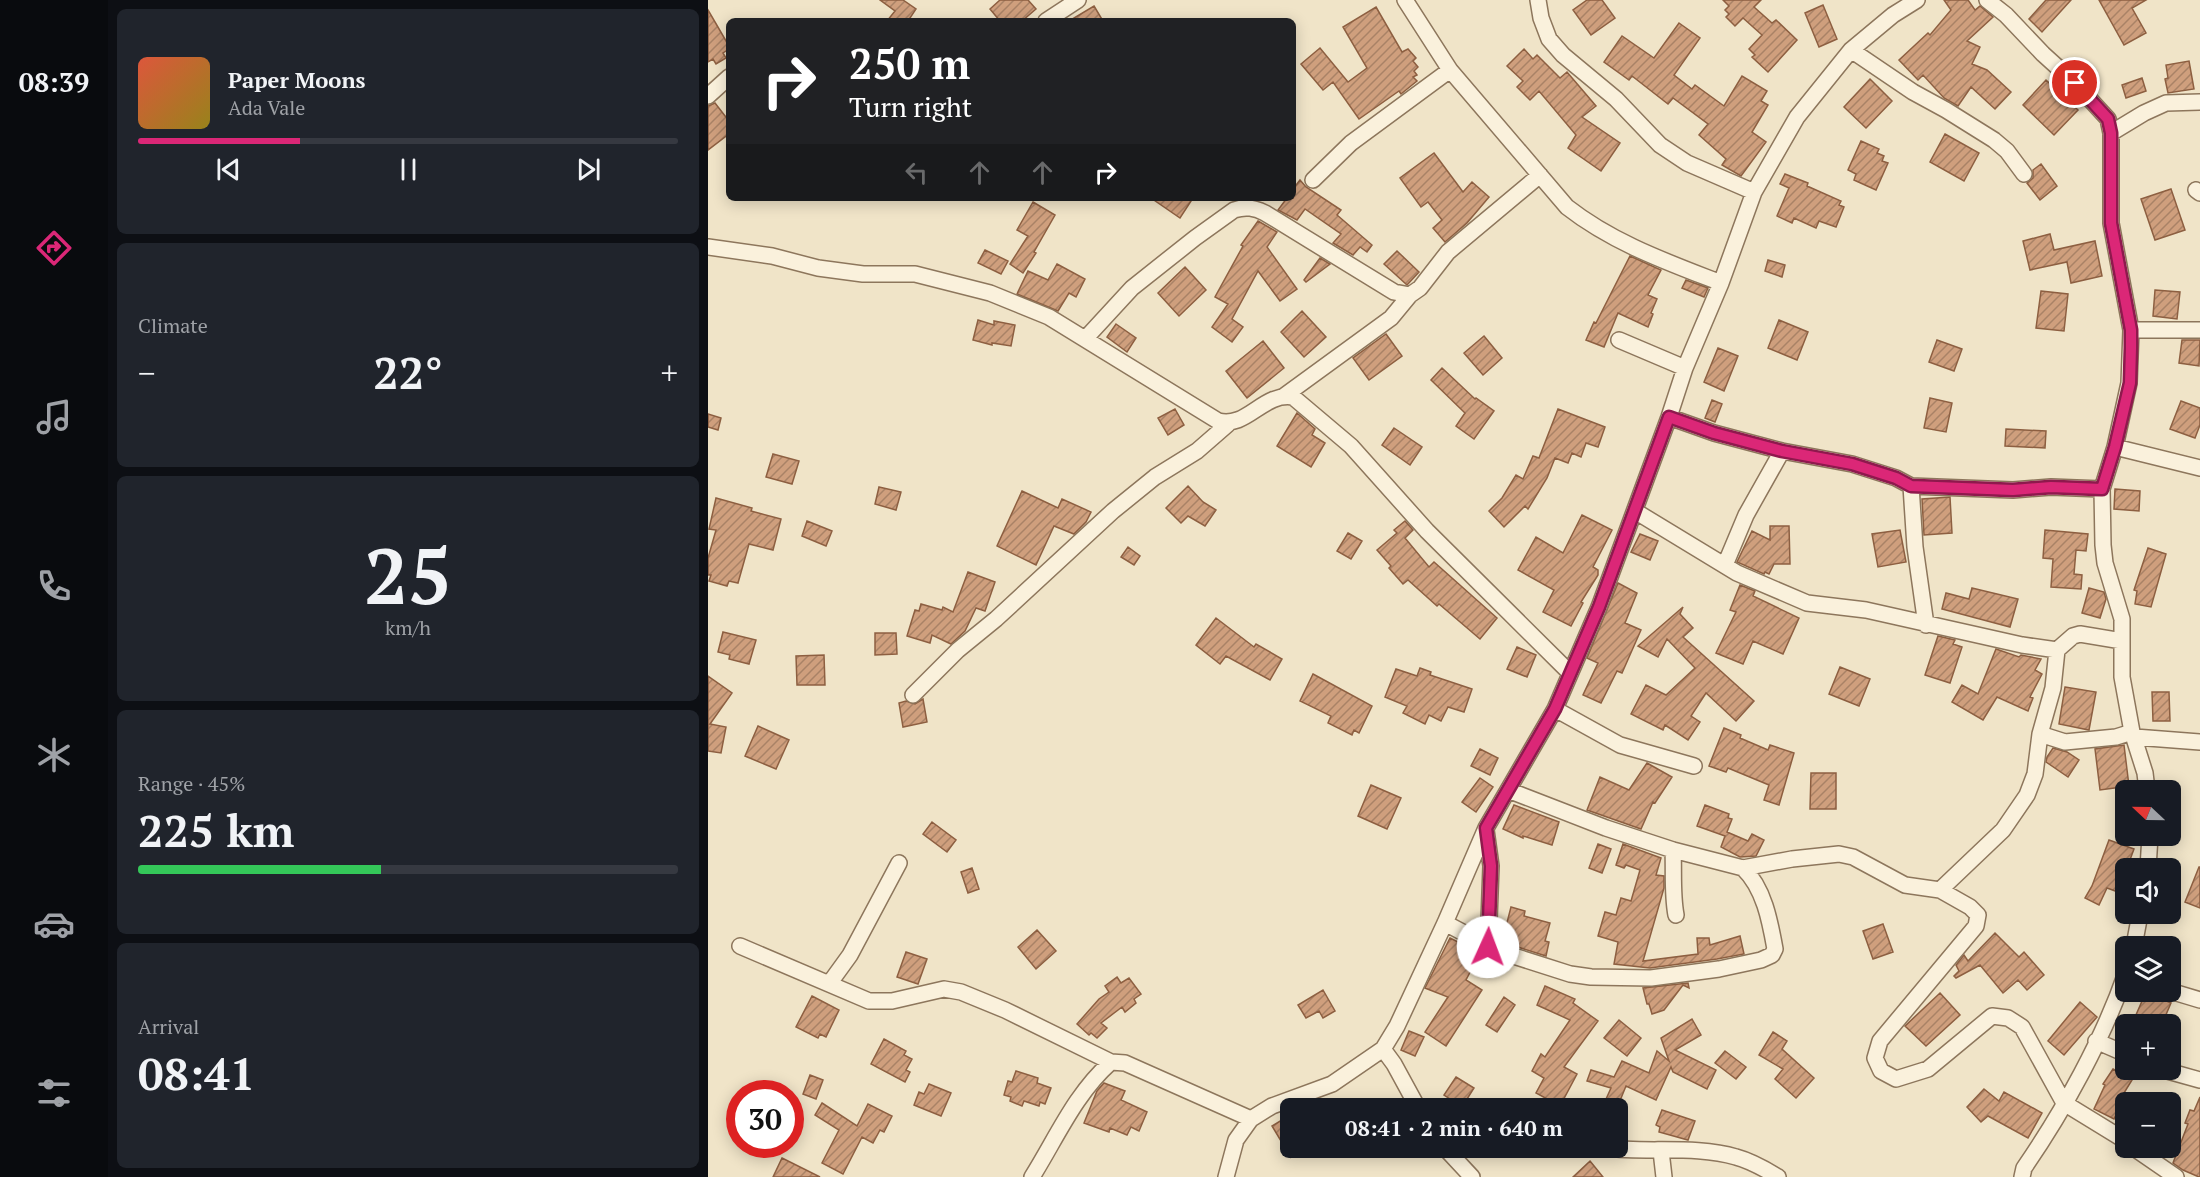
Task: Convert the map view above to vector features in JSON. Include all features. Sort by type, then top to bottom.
[{"type":"street","points":[[1051,18],[1078,0]]},
{"type":"street","points":[[1405,0],[1450,70],[1567,207],[1590,225],[1646,254],[1721,283]]},
{"type":"street","points":[[1538,0],[1540,18],[1550,39],[1563,55],[1616,99],[1660,145],[1687,163],[1754,192]]},
{"type":"street","points":[[1226,1177],[1236,1140],[1251,1119],[1272,1106],[1332,1084],[1383,1049],[1397,1026],[1486,828],[1555,709],[1599,607],[1685,368],[1721,283],[1754,192],[1797,117],[1851,50],[1891,7],[1917,0]]},
{"type":"street","points":[[1987,0],[2006,15],[2043,54],[2075,83],[2108,119],[2111,133],[2111,223],[2131,330],[2130,383],[2115,447],[2102,489],[2104,563],[2122,619],[2122,677],[2133,735],[2146,780]]},
{"type":"street","points":[[1851,50],[1913,92],[1994,140],[2007,151],[2024,174]]},
{"type":"street","points":[[1314,180],[1351,143],[1450,70]]},
{"type":"street","points":[[708,96],[726,80]]},
{"type":"street","points":[[2111,133],[2145,112],[2166,103],[2200,102]]},
{"type":"street","points":[[913,695],[958,650],[1005,611],[1113,511],[1155,477],[1197,451],[1228,424],[1240,420],[1264,402],[1284,396],[1391,318],[1410,295],[1420,288],[1448,252],[1540,175]]},
{"type":"street","points":[[1085,339],[1132,288],[1195,238],[1240,208],[1265,213],[1394,292],[1410,295]]},
{"type":"street","points":[[708,247],[772,256],[818,268],[863,274],[915,274],[990,293],[1049,317],[1218,421],[1228,424]]},
{"type":"street","points":[[2131,330],[2200,330]]},
{"type":"street","points":[[1619,340],[1685,368]]},
{"type":"street","points":[[1284,396],[1293,397],[1351,446],[1427,531],[1570,673]]},
{"type":"street","points":[[1669,417],[1714,433],[1782,451],[1852,464],[1896,478],[1911,486],[2013,490],[2051,487],[2102,489]]},
{"type":"street","points":[[2115,447],[2200,468]]},
{"type":"street","points":[[1725,566],[1746,515],[1782,451]]},
{"type":"street","points":[[1911,486],[1915,547],[1926,625]]},
{"type":"street","points":[[1635,511],[1747,578],[1807,603],[1866,610],[1926,625],[2057,650]]},
{"type":"street","points":[[1940,890],[1985,849],[2027,795],[2035,774],[2040,734],[2053,688],[2057,650],[2073,636],[2080,634],[2122,641]]},
{"type":"street","points":[[1555,709],[1620,745],[1694,766]]},
{"type":"street","points":[[2040,734],[2065,742],[2133,735],[2200,742]]},
{"type":"street","points":[[1508,790],[1606,828],[1672,850],[1743,868],[1792,858],[1839,854],[1853,857],[1905,885],[1940,890],[1970,907],[1977,915],[1976,926],[1880,1041],[1875,1058],[1881,1071],[1896,1079],[1928,1069],[1992,1016],[2008,1018],[2022,1027],[2064,1103],[2115,1134]]},
{"type":"street","points":[[1486,828],[1491,866],[1488,947]]},
{"type":"street","points":[[1672,850],[1673,898],[1677,915]]},
{"type":"street","points":[[830,984],[850,955],[899,863]]},
{"type":"street","points":[[1445,923],[1488,947],[1563,972],[1591,977],[1651,978],[1719,969],[1761,960],[1772,955],[1775,949],[1765,906],[1753,877],[1743,868]]},
{"type":"street","points":[[740,946],[868,1001],[892,1001],[944,989],[961,992],[1005,1010],[1111,1062],[1125,1063],[1251,1119]]},
{"type":"street","points":[[2181,994],[2200,1000]]},
{"type":"street","points":[[2022,1177],[2024,1168],[2064,1103],[2115,998]]},
{"type":"street","points":[[2096,1041],[2115,1049]]},
{"type":"street","points":[[1383,1049],[1413,1098]]},
{"type":"street","points":[[1032,1177],[1077,1098],[1096,1075],[1111,1062]]},
{"type":"street","points":[[2181,1075],[2200,1080]]},
{"type":"street","points":[[1628,1149],[1708,1152],[1735,1156],[1756,1164],[1778,1177]]},
{"type":"street","points":[[1661,1151],[1664,1177]]},
{"type":"street","points":[[1454,1158],[1472,1177]]},
{"type":"street","points":[[2143,1158],[2156,1172],[2176,1177]]},
{"type":"building","points":[[880,0],[903,0],[916,9],[910,18],[889,18],[895,11]]},
{"type":"building","points":[[1000,0],[1028,0],[1036,9],[1026,18],[998,18],[990,9]]},
{"type":"building","points":[[1587,0],[1602,0],[1615,18],[1591,35],[1573,10]]},
{"type":"building","points":[[1723,0],[1761,0],[1754,7],[1772,23],[1776,20],[1797,40],[1768,72],[1752,57],[1755,55],[1749,49],[1762,35],[1743,18],[1735,26],[1726,17],[1729,14],[1725,10],[1729,6]]},
{"type":"building","points":[[1944,0],[1968,0],[1975,10],[1980,6],[1993,17],[1967,41],[1980,47],[1972,64],[1987,70],[2011,92],[1995,109],[1971,87],[1958,106],[1944,98],[1923,75],[1918,80],[1899,60],[1928,33],[1930,35],[1951,10]]},
{"type":"building","points":[[2046,0],[2071,0],[2042,32],[2029,19]]},
{"type":"building","points":[[2099,0],[2146,0],[2132,8],[2146,33],[2124,45]]},
{"type":"building","points":[[1823,5],[1837,39],[1819,47],[1805,13]]},
{"type":"building","points":[[1094,6],[1101,18],[1074,18]]},
{"type":"building","points":[[1376,7],[1402,52],[1408,49],[1416,58],[1413,61],[1418,67],[1414,71],[1417,75],[1413,77],[1417,81],[1401,94],[1399,91],[1359,119],[1333,82],[1323,90],[1301,64],[1320,48],[1348,82],[1367,68],[1343,27]]},
{"type":"building","points":[[708,10],[726,41],[726,51],[723,53],[726,58],[716,64],[713,59],[708,62]]},
{"type":"building","points":[[1679,23],[1700,38],[1674,75],[1692,89],[1695,85],[1724,106],[1742,76],[1767,91],[1761,101],[1768,105],[1752,132],[1766,142],[1741,176],[1722,165],[1726,159],[1699,135],[1708,124],[1673,98],[1668,104],[1632,76],[1629,80],[1604,62],[1622,36],[1654,58]]},
{"type":"building","points":[[1524,49],[1533,59],[1537,55],[1560,78],[1567,72],[1596,106],[1582,117],[1620,143],[1601,171],[1568,148],[1576,135],[1539,91],[1530,100],[1517,87],[1523,81],[1507,66]]},
{"type":"building","points":[[2189,61],[2194,89],[2168,93],[2165,79],[2168,78],[2166,65]]},
{"type":"building","points":[[2142,78],[2146,91],[2126,98],[2122,85]]},
{"type":"building","points":[[1870,79],[1892,101],[1866,128],[1844,107]]},
{"type":"building","points":[[2046,80],[2078,110],[2054,135],[2023,105]]},
{"type":"building","points":[[715,103],[726,117],[726,136],[708,150],[708,106]]},
{"type":"building","points":[[1945,134],[1979,153],[1964,181],[1930,162]]},
{"type":"building","points":[[1861,141],[1879,149],[1877,153],[1884,156],[1882,161],[1888,163],[1876,190],[1854,180],[1856,174],[1848,170]]},
{"type":"building","points":[[1434,153],[1463,192],[1472,182],[1489,197],[1467,223],[1445,242],[1433,228],[1442,220],[1428,202],[1421,207],[1400,178]]},
{"type":"building","points":[[2041,164],[2057,186],[2040,200],[2027,183],[2033,178],[2033,170]]},
{"type":"building","points":[[1785,174],[1808,183],[1807,186],[1841,201],[1839,205],[1844,207],[1836,227],[1819,221],[1816,228],[1794,218],[1792,223],[1777,216],[1789,188],[1780,184]]},
{"type":"building","points":[[1300,180],[1306,187],[1341,210],[1337,215],[1372,245],[1367,252],[1360,247],[1353,255],[1333,243],[1341,234],[1305,209],[1297,220],[1278,210],[1285,201],[1296,201],[1296,185]]},
{"type":"building","points":[[2171,189],[2185,230],[2155,240],[2141,199]]},
{"type":"building","points":[[1155,201],[1191,201],[1180,218]]},
{"type":"building","points":[[1033,202],[1055,215],[1023,273],[1010,264],[1028,236],[1017,230]]},
{"type":"building","points":[[1258,221],[1277,232],[1267,247],[1297,289],[1280,301],[1258,271],[1232,319],[1243,327],[1232,342],[1212,327],[1228,304],[1215,297],[1243,246],[1241,245]]},
{"type":"building","points":[[2050,234],[2054,250],[2095,241],[2102,276],[2071,283],[2067,262],[2030,270],[2023,241]]},
{"type":"building","points":[[985,250],[1008,261],[1001,274],[978,263]]},
{"type":"building","points":[[1397,251],[1419,272],[1407,285],[1384,264]]},
{"type":"building","points":[[1630,256],[1661,270],[1648,295],[1657,299],[1648,327],[1618,313],[1604,347],[1586,340],[1594,322],[1596,323]]},
{"type":"building","points":[[1320,258],[1330,264],[1306,282],[1304,280]]},
{"type":"building","points":[[1768,260],[1785,265],[1782,277],[1765,271]]},
{"type":"building","points":[[1057,264],[1085,279],[1076,297],[1069,293],[1058,311],[1017,294],[1028,271],[1048,280]]},
{"type":"building","points":[[1185,267],[1206,290],[1179,316],[1158,293]]},
{"type":"building","points":[[1686,280],[1708,288],[1704,297],[1682,288]]},
{"type":"building","points":[[2155,290],[2180,292],[2177,319],[2153,316]]},
{"type":"building","points":[[2041,291],[2068,294],[2064,331],[2036,328]]},
{"type":"building","points":[[1302,311],[1326,337],[1304,357],[1281,332]]},
{"type":"building","points":[[978,320],[994,325],[994,321],[1015,325],[1011,346],[992,343],[992,345],[973,340]]},
{"type":"building","points":[[1779,320],[1808,332],[1797,360],[1768,348]]},
{"type":"building","points":[[1116,324],[1136,338],[1127,352],[1107,337]]},
{"type":"building","points":[[1386,334],[1402,356],[1369,380],[1353,358]]},
{"type":"building","points":[[1484,336],[1502,358],[1483,375],[1464,353]]},
{"type":"building","points":[[1937,340],[1962,349],[1954,371],[1929,362]]},
{"type":"building","points":[[2182,340],[2200,340],[2199,366],[2179,363]]},
{"type":"building","points":[[1263,341],[1284,368],[1247,398],[1226,371]]},
{"type":"building","points":[[1718,348],[1738,356],[1724,391],[1704,382]]},
{"type":"building","points":[[1442,368],[1475,399],[1494,411],[1474,439],[1456,426],[1465,413],[1431,380]]},
{"type":"building","points":[[1930,398],[1952,403],[1946,432],[1924,428]]},
{"type":"building","points":[[1712,400],[1722,404],[1715,422],[1705,418]]},
{"type":"building","points":[[2181,401],[2200,408],[2200,425],[2195,438],[2170,429]]},
{"type":"building","points":[[1175,409],[1184,425],[1168,435],[1158,418]]},
{"type":"building","points":[[1558,409],[1605,427],[1598,447],[1586,443],[1581,457],[1572,453],[1568,463],[1555,458],[1547,478],[1528,509],[1525,506],[1504,527],[1489,511],[1502,498],[1516,475],[1523,479],[1533,456],[1539,458]]},
{"type":"building","points":[[1297,413],[1315,429],[1312,435],[1325,443],[1311,467],[1277,446]]},
{"type":"building","points":[[708,414],[721,418],[718,430],[708,427]]},
{"type":"building","points":[[1394,428],[1422,447],[1410,465],[1382,445]]},
{"type":"building","points":[[2006,429],[2046,431],[2045,448],[2005,446]]},
{"type":"building","points":[[773,454],[799,461],[792,484],[766,477]]},
{"type":"building","points":[[1188,486],[1203,502],[1216,510],[1205,526],[1188,516],[1181,523],[1166,508]]},
{"type":"building","points":[[879,487],[901,492],[896,510],[875,504]]},
{"type":"building","points":[[2115,489],[2140,491],[2139,511],[2114,509]]},
{"type":"building","points":[[1022,491],[1058,508],[1062,499],[1091,512],[1086,522],[1074,534],[1054,526],[1036,565],[997,546]]},
{"type":"building","points":[[1950,497],[1952,533],[1924,535],[1922,499]]},
{"type":"building","points":[[716,498],[781,519],[773,550],[749,544],[738,583],[729,581],[727,586],[709,581],[711,575],[708,575],[708,558],[716,530],[709,529]]},
{"type":"building","points":[[1582,515],[1612,530],[1593,567],[1598,570],[1598,575],[1581,602],[1583,603],[1571,626],[1543,612],[1554,590],[1518,570],[1536,537],[1563,553]]},
{"type":"building","points":[[807,521],[832,531],[826,546],[802,536]]},
{"type":"building","points":[[1405,521],[1413,530],[1405,538],[1429,567],[1434,562],[1497,618],[1480,639],[1408,580],[1403,584],[1377,550],[1397,533],[1394,530]]},
{"type":"building","points":[[1770,526],[1789,526],[1790,564],[1774,564],[1769,574],[1765,572],[1764,574],[1737,562],[1752,531],[1770,540]]},
{"type":"building","points":[[1900,530],[1906,562],[1878,567],[1872,534]]},
{"type":"building","points":[[2045,530],[2088,534],[2086,551],[2076,550],[2074,574],[2082,575],[2081,589],[2051,587],[2053,559],[2043,558]]},
{"type":"building","points":[[1348,533],[1362,541],[1351,559],[1337,551]]},
{"type":"building","points":[[1640,534],[1658,541],[1650,560],[1631,552]]},
{"type":"building","points":[[1128,547],[1140,556],[1134,565],[1121,557]]},
{"type":"building","points":[[2148,548],[2166,554],[2151,607],[2135,604],[2137,591],[2134,590]]},
{"type":"building","points":[[968,572],[995,582],[985,611],[976,608],[965,631],[951,644],[932,635],[930,643],[907,636],[915,610],[919,611],[921,604],[942,610],[943,607],[953,612]]},
{"type":"building","points":[[1618,583],[1637,593],[1625,623],[1641,630],[1622,673],[1617,671],[1601,703],[1583,695],[1598,663],[1587,658]]},
{"type":"building","points":[[1740,585],[1755,591],[1753,596],[1799,618],[1783,654],[1753,641],[1743,664],[1716,653],[1736,612],[1730,610]]},
{"type":"building","points":[[1972,588],[2018,599],[2010,627],[1942,609],[1946,593],[1969,599]]},
{"type":"building","points":[[2089,588],[2104,592],[2106,599],[2100,618],[2082,613]]},
{"type":"building","points":[[1683,607],[1680,614],[1693,628],[1683,637],[1754,701],[1736,721],[1706,693],[1691,716],[1700,722],[1688,740],[1665,725],[1663,730],[1631,714],[1646,685],[1666,695],[1695,668],[1667,639],[1658,657],[1638,646]]},
{"type":"building","points":[[1216,618],[1254,647],[1256,644],[1282,659],[1270,680],[1226,656],[1220,664],[1196,645]]},
{"type":"building","points":[[723,632],[756,640],[749,664],[729,659],[730,655],[718,652]]},
{"type":"building","points":[[875,633],[896,633],[897,654],[875,655]]},
{"type":"building","points":[[1938,636],[1955,640],[1953,644],[1962,647],[1950,683],[1925,675]]},
{"type":"building","points":[[1517,647],[1536,655],[1527,677],[1507,669]]},
{"type":"building","points":[[1996,649],[2019,657],[2021,655],[2041,659],[2035,670],[2042,674],[2030,697],[2033,698],[2028,711],[1997,697],[1983,720],[1952,702],[1962,685],[1978,694]]},
{"type":"building","points":[[824,655],[825,685],[797,685],[796,656]]},
{"type":"building","points":[[1840,667],[1870,679],[1859,706],[1829,694]]},
{"type":"building","points":[[1420,668],[1431,672],[1430,675],[1472,689],[1464,712],[1448,707],[1441,721],[1429,715],[1425,724],[1403,713],[1407,706],[1385,697],[1396,669],[1417,676]]},
{"type":"building","points":[[1313,674],[1372,706],[1359,733],[1354,730],[1352,735],[1328,723],[1331,716],[1300,701]]},
{"type":"building","points":[[708,676],[732,693],[710,724],[726,727],[721,753],[708,751]]},
{"type":"building","points":[[2065,687],[2096,692],[2089,730],[2059,724]]},
{"type":"building","points":[[2152,692],[2169,692],[2170,721],[2153,721]]},
{"type":"building","points":[[923,699],[927,722],[903,727],[899,703],[906,701],[915,704]]},
{"type":"building","points":[[758,726],[789,740],[776,769],[745,756]]},
{"type":"building","points":[[1724,728],[1768,750],[1770,745],[1794,753],[1779,805],[1764,800],[1769,785],[1728,768],[1726,772],[1709,766]]},
{"type":"building","points":[[2124,745],[2128,780],[2115,780],[2115,788],[2100,790],[2095,749]]},
{"type":"building","points":[[2053,748],[2067,752],[2079,760],[2068,777],[2046,762]]},
{"type":"building","points":[[1480,749],[1498,758],[1490,775],[1471,766]]},
{"type":"building","points":[[1647,763],[1672,777],[1655,803],[1653,802],[1641,829],[1587,810],[1600,777],[1629,790]]},
{"type":"building","points":[[1811,773],[1836,773],[1836,809],[1810,809]]},
{"type":"building","points":[[1480,778],[1493,787],[1476,812],[1462,802]]},
{"type":"building","points":[[1371,785],[1401,798],[1387,829],[1358,816]]},
{"type":"building","points":[[1514,805],[1559,822],[1552,845],[1523,836],[1523,838],[1503,829]]},
{"type":"building","points":[[1705,805],[1729,814],[1728,818],[1732,819],[1727,832],[1748,841],[1752,834],[1764,840],[1756,856],[1740,857],[1721,847],[1725,836],[1697,826]]},
{"type":"building","points":[[932,822],[956,840],[947,852],[923,834]]},
{"type":"building","points":[[2109,840],[2115,842],[2115,846],[2134,849],[2131,858],[2115,858],[2115,891],[2107,888],[2099,905],[2085,898],[2092,886]]},
{"type":"building","points":[[1598,844],[1611,849],[1602,873],[1589,868]]},
{"type":"building","points":[[1623,844],[1661,858],[1656,875],[1664,876],[1664,888],[1643,961],[1698,954],[1697,938],[1709,938],[1710,945],[1740,936],[1744,954],[1650,968],[1614,964],[1618,942],[1598,936],[1605,912],[1616,915],[1621,898],[1631,901],[1640,870],[1626,865],[1624,868],[1616,865]]},
{"type":"building","points":[[2200,867],[2200,908],[2185,902]]},
{"type":"building","points":[[972,868],[979,889],[968,893],[961,872]]},
{"type":"building","points":[[1511,907],[1525,911],[1524,916],[1550,923],[1545,941],[1549,942],[1546,956],[1502,942]]},
{"type":"building","points":[[1883,924],[1893,952],[1873,959],[1863,931]]},
{"type":"building","points":[[1037,930],[1056,951],[1036,969],[1018,947]]},
{"type":"building","points":[[1995,933],[2019,957],[2024,952],[2044,975],[2027,990],[2018,980],[2003,993],[1980,965],[1956,978],[1954,976],[1959,971],[1956,965],[1964,955],[1968,961]]},
{"type":"building","points":[[1450,938],[1480,953],[1466,980],[1482,990],[1446,1046],[1425,1032],[1448,997],[1425,988]]},
{"type":"building","points":[[906,952],[927,959],[918,984],[897,977]]},
{"type":"building","points":[[1117,977],[1121,983],[1129,978],[1141,994],[1134,999],[1136,1003],[1125,1012],[1122,1007],[1101,1023],[1107,1028],[1097,1038],[1091,1033],[1089,1035],[1077,1024],[1099,999],[1109,992],[1105,986]]},
{"type":"building","points":[[1688,983],[1689,988],[1683,985],[1664,1010],[1652,1014],[1643,988]]},
{"type":"building","points":[[1545,986],[1575,999],[1573,1003],[1598,1021],[1564,1067],[1577,1074],[1564,1098],[1545,1098],[1536,1093],[1544,1078],[1532,1071],[1541,1054],[1545,1057],[1570,1020],[1537,1005]]},
{"type":"building","points":[[1323,990],[1335,1011],[1323,1018],[1319,1011],[1306,1018],[1298,1005]]},
{"type":"building","points":[[1940,993],[1960,1015],[1926,1046],[1905,1026]]},
{"type":"building","points":[[812,996],[839,1010],[826,1037],[820,1034],[818,1038],[796,1027]]},
{"type":"building","points":[[1504,997],[1515,1005],[1497,1032],[1486,1025]]},
{"type":"building","points":[[2080,1002],[2097,1017],[2064,1055],[2048,1041]]},
{"type":"building","points":[[2142,1002],[2171,1003],[2166,1014],[2136,1014]]},
{"type":"building","points":[[1692,1019],[1701,1035],[1675,1050],[1716,1070],[1707,1089],[1673,1072],[1671,1067],[1656,1100],[1626,1086],[1621,1098],[1606,1098],[1611,1088],[1587,1081],[1591,1070],[1614,1077],[1622,1061],[1649,1073],[1657,1051],[1669,1061],[1661,1038]]},
{"type":"building","points":[[1619,1020],[1641,1038],[1627,1056],[1604,1038]]},
{"type":"building","points":[[1409,1031],[1424,1037],[1415,1056],[1401,1050]]},
{"type":"building","points":[[1773,1032],[1787,1041],[1782,1049],[1814,1078],[1796,1098],[1775,1079],[1783,1069],[1759,1055]]},
{"type":"building","points":[[884,1039],[906,1051],[904,1055],[912,1059],[906,1070],[910,1072],[905,1082],[871,1064]]},
{"type":"building","points":[[1725,1051],[1746,1067],[1736,1079],[1715,1063]]},
{"type":"building","points":[[2113,1069],[2115,1080],[2132,1080],[2125,1092],[2115,1092],[2114,1119],[2094,1109],[2105,1085],[2103,1084]]},
{"type":"building","points":[[1016,1071],[1038,1078],[1037,1083],[1051,1088],[1045,1104],[1040,1102],[1039,1106],[1024,1101],[1022,1106],[1010,1101],[1011,1097],[1004,1095],[1008,1081],[1012,1082]]},
{"type":"building","points":[[810,1075],[823,1080],[816,1099],[804,1094]]},
{"type":"building","points":[[1456,1077],[1474,1088],[1468,1098],[1448,1098],[1444,1095]]},
{"type":"building","points":[[1104,1083],[1125,1091],[1121,1100],[1147,1112],[1139,1131],[1131,1127],[1127,1135],[1110,1128],[1109,1132],[1084,1123],[1097,1091]]},
{"type":"building","points":[[929,1084],[951,1093],[941,1116],[914,1105],[919,1092],[924,1094]]},
{"type":"building","points":[[1984,1089],[1999,1101],[2004,1092],[2042,1113],[2028,1138],[1988,1116],[1981,1122],[1967,1107]]},
{"type":"building","points":[[2200,1097],[2200,1177],[2173,1163],[2175,1158],[2181,1158],[2181,1142],[2188,1124],[2185,1123],[2190,1110],[2194,1111]]},
{"type":"building","points":[[822,1103],[857,1126],[868,1104],[892,1116],[884,1132],[880,1130],[873,1143],[862,1137],[843,1174],[822,1163],[839,1130],[815,1115]]},
{"type":"building","points":[[1662,1110],[1695,1121],[1688,1140],[1659,1132],[1660,1127],[1656,1125]]},
{"type":"building","points":[[1280,1121],[1280,1139],[1272,1126]]},
{"type":"building","points":[[782,1158],[820,1177],[773,1177]]},
{"type":"building","points":[[1590,1161],[1603,1177],[1573,1177]]},
{"type":"route","points":[[1488,947],[1491,866],[1486,828],[1555,709],[1599,607],[1669,417],[1714,433],[1782,451],[1852,464],[1896,478],[1911,486],[2013,490],[2051,487],[2102,489],[2115,447],[2130,383],[2131,330],[2111,223],[2111,133],[2108,119],[2075,83]]}]
